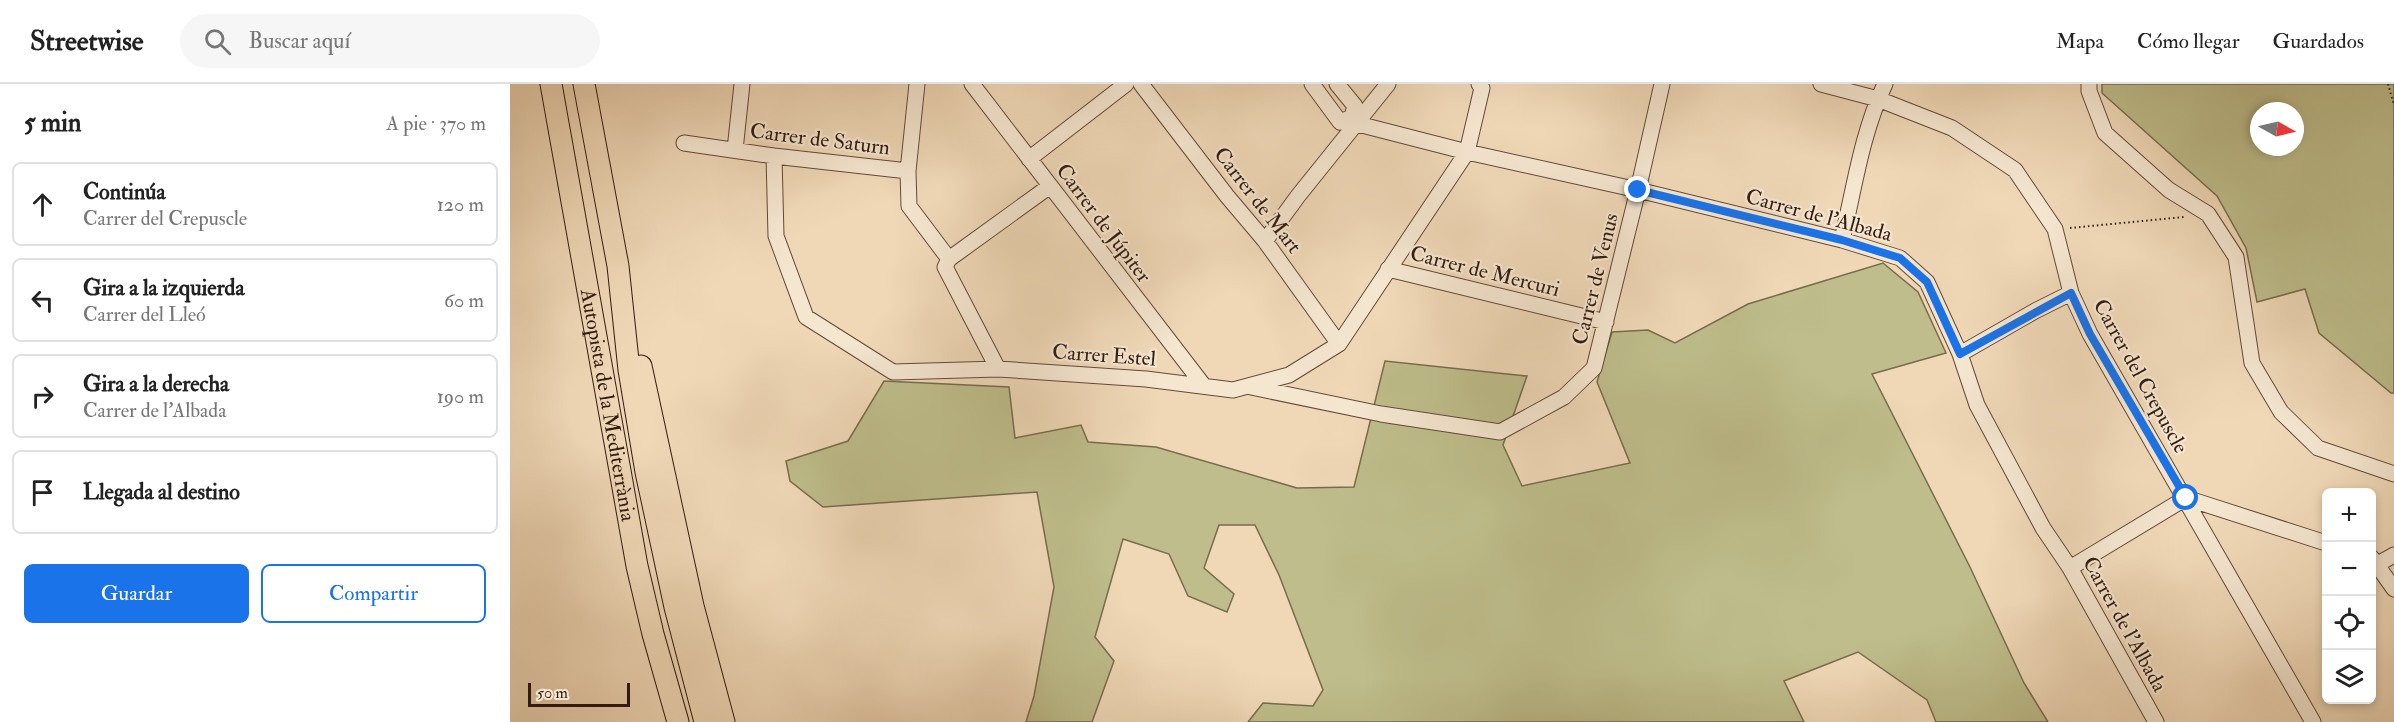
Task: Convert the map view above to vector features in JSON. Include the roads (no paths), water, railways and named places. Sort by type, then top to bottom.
[{"type":"highway","name":"Autopista de la Mediterrània","points":[[551,84],[637,566],[653,634],[678,722]]},
{"type":"highway","name":"Autopista de la Mediterrània","points":[[584,84],[618,266],[628,370],[646,472],[675,607],[705,722]]},
{"type":"highway","points":[[618,266],[693,606],[724,722]]},
{"type":"highway","points":[[637,566],[664,722]]},
{"type":"street","points":[[735,150],[742,84]]},
{"type":"street","points":[[908,171],[917,84]]},
{"type":"street","name":"Carrer de Júpiter","points":[[972,84],[1204,386]]},
{"type":"street","points":[[1029,159],[1126,84]]},
{"type":"street","name":"Carrer de Mart","points":[[1141,84],[1227,196],[1265,241],[1339,344]]},
{"type":"street","name":"Carrer de l'Albada","points":[[1312,84],[1340,122],[1355,121],[1467,152],[1638,190],[1842,240],[1900,258],[1927,282],[1960,354],[1977,405],[2043,528],[2070,568],[2156,722]]},
{"type":"street","points":[[1337,84],[1355,106],[1355,121]]},
{"type":"street","points":[[1265,241],[1355,121],[1388,84]]},
{"type":"street","points":[[1467,152],[1482,88],[1479,84]]},
{"type":"street","name":"Carrer de Venus","points":[[1248,386],[1381,414],[1500,432],[1564,397],[1594,368],[1662,84]]},
{"type":"street","name":"Carrer del Crepuscle","points":[[1821,84],[1878,99],[1952,128],[2015,170],[2055,230],[2071,293],[2090,334],[2313,722]]},
{"type":"street","points":[[1842,240],[1878,99],[1885,84]]},
{"type":"street","points":[[2089,84],[2089,91],[2105,133],[2169,190],[2208,214],[2236,257],[2252,363],[2281,412],[2318,448],[2394,474]]},
{"type":"street","name":"Carrer de Saturn","points":[[684,143],[908,171],[909,206],[949,259],[945,267],[998,369]]},
{"type":"street","name":"Carrer Estel","points":[[774,156],[776,236],[806,316],[893,372],[998,369],[1146,378],[1233,390],[1289,375],[1339,344],[1467,152]]},
{"type":"street","points":[[949,259],[1050,186]]},
{"type":"street","name":"Carrer de Mercuri","points":[[1388,268],[1606,322]]},
{"type":"street","points":[[1960,354],[2071,293]]},
{"type":"street","points":[[2070,568],[2186,498],[2323,542]]},
{"type":"street","points":[[2376,561],[2394,555]]},
{"type":"street","points":[[2376,562],[2394,589]]}]
